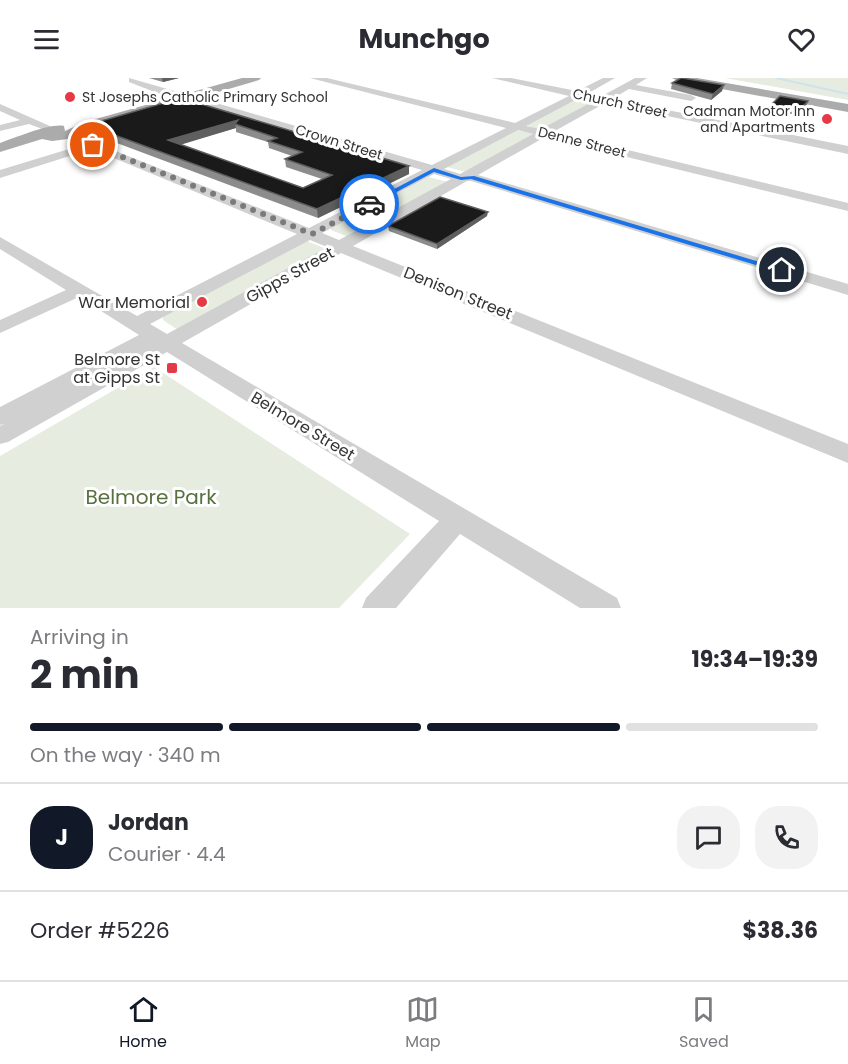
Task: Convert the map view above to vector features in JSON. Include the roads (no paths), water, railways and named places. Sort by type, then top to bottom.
[{"type":"main road","points":[[0,150],[243,78]]},
{"type":"main road","points":[[185,96],[255,78]]},
{"type":"main road","points":[[678,78],[848,106]]},
{"type":"main road","points":[[695,78],[848,106]]},
{"type":"street","name":"Denne Street","points":[[315,78],[848,207]]},
{"type":"street","name":"Church Street","points":[[497,78],[848,150]]},
{"type":"street","points":[[588,78],[607,80]]},
{"type":"street","name":"Gipps Street","points":[[0,417],[151,335],[342,246],[642,78]]},
{"type":"street","name":"Crown Street","points":[[128,79],[461,178],[472,177],[848,290]]},
{"type":"street","name":"Gipps Street","points":[[0,436],[151,335],[312,234],[607,80]]},
{"type":"street","points":[[627,86],[691,98]]},
{"type":"street","name":"Denison Street","points":[[0,107],[848,454]]},
{"type":"street","points":[[0,128],[31,120]]},
{"type":"street","points":[[0,174],[93,145]]},
{"type":"street","name":"Crown Street","points":[[461,178],[462,183],[848,300]]},
{"type":"street","name":"Belmore Street","points":[[0,243],[606,608]]},
{"type":"street","points":[[0,327],[78,291]]},
{"type":"street","points":[[377,608],[458,518]]},
{"type":"waterway","points":[[776,78],[848,94]]},
{"type":"place","name":"St Josephs Catholic Primary School","points":[[70,97]]},
{"type":"place","name":"Cadman Motor Inn and Apartments","points":[[827,119]]},
{"type":"place","name":"War Memorial","points":[[202,302]]},
{"type":"place","name":"Belmore St at Gipps St","points":[[172,368]]},
{"type":"park label","name":"Belmore Park","points":[[151,497]]}]
